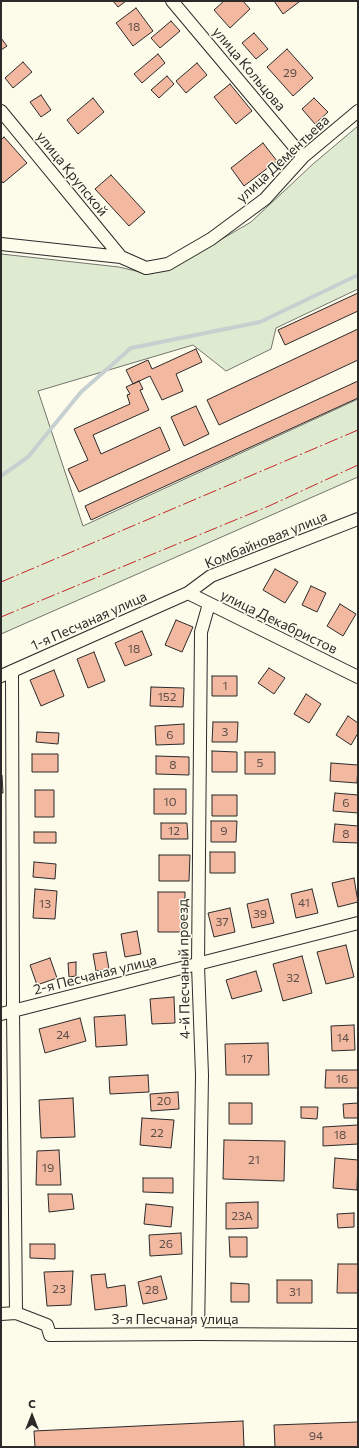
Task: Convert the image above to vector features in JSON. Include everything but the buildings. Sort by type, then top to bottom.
[{"type":"street","name":"улица Кольцова","points":[[172,1],[303,157]]},
{"type":"street","name":"улица Крупской","points":[[1,111],[121,256]]},
{"type":"street","name":"улица Дементьева","points":[[121,256],[146,268],[168,264],[210,239],[265,199],[303,157],[358,111]]},
{"type":"street","points":[[1,244],[121,256]]},
{"type":"street","name":"Комбайновая улица","points":[[188,593],[212,576],[358,519]]},
{"type":"street","name":"улица Декабристов","points":[[188,593],[358,677]]},
{"type":"street","name":"1-я Песчаная улица","points":[[7,673],[188,593]]},
{"type":"street","name":"4-й Песчаный проезд","points":[[198,1334],[202,1075],[198,965],[201,632],[209,604]]},
{"type":"street","points":[[7,673],[13,1011],[16,1313]]},
{"type":"street","name":"2-я Песчаная улица","points":[[1,1014],[358,923]]},
{"type":"street","name":"3-я Песчаная улица","points":[[1,1314],[16,1313],[47,1325],[50,1335],[358,1335]]},
{"type":"green space","points":[[358,126],[358,289],[276,328],[271,349],[226,371],[193,345],[38,391],[83,526],[358,399],[358,477],[1,634],[1,254],[119,267],[140,272],[186,260],[251,222],[313,164]]},
{"type":"waterway","points":[[1,476],[28,457],[81,392],[131,348],[260,322],[358,275]]},
{"type":"power","points":[[1,582],[358,430]]},
{"type":"power","points":[[1,617],[269,506],[358,465]]}]
